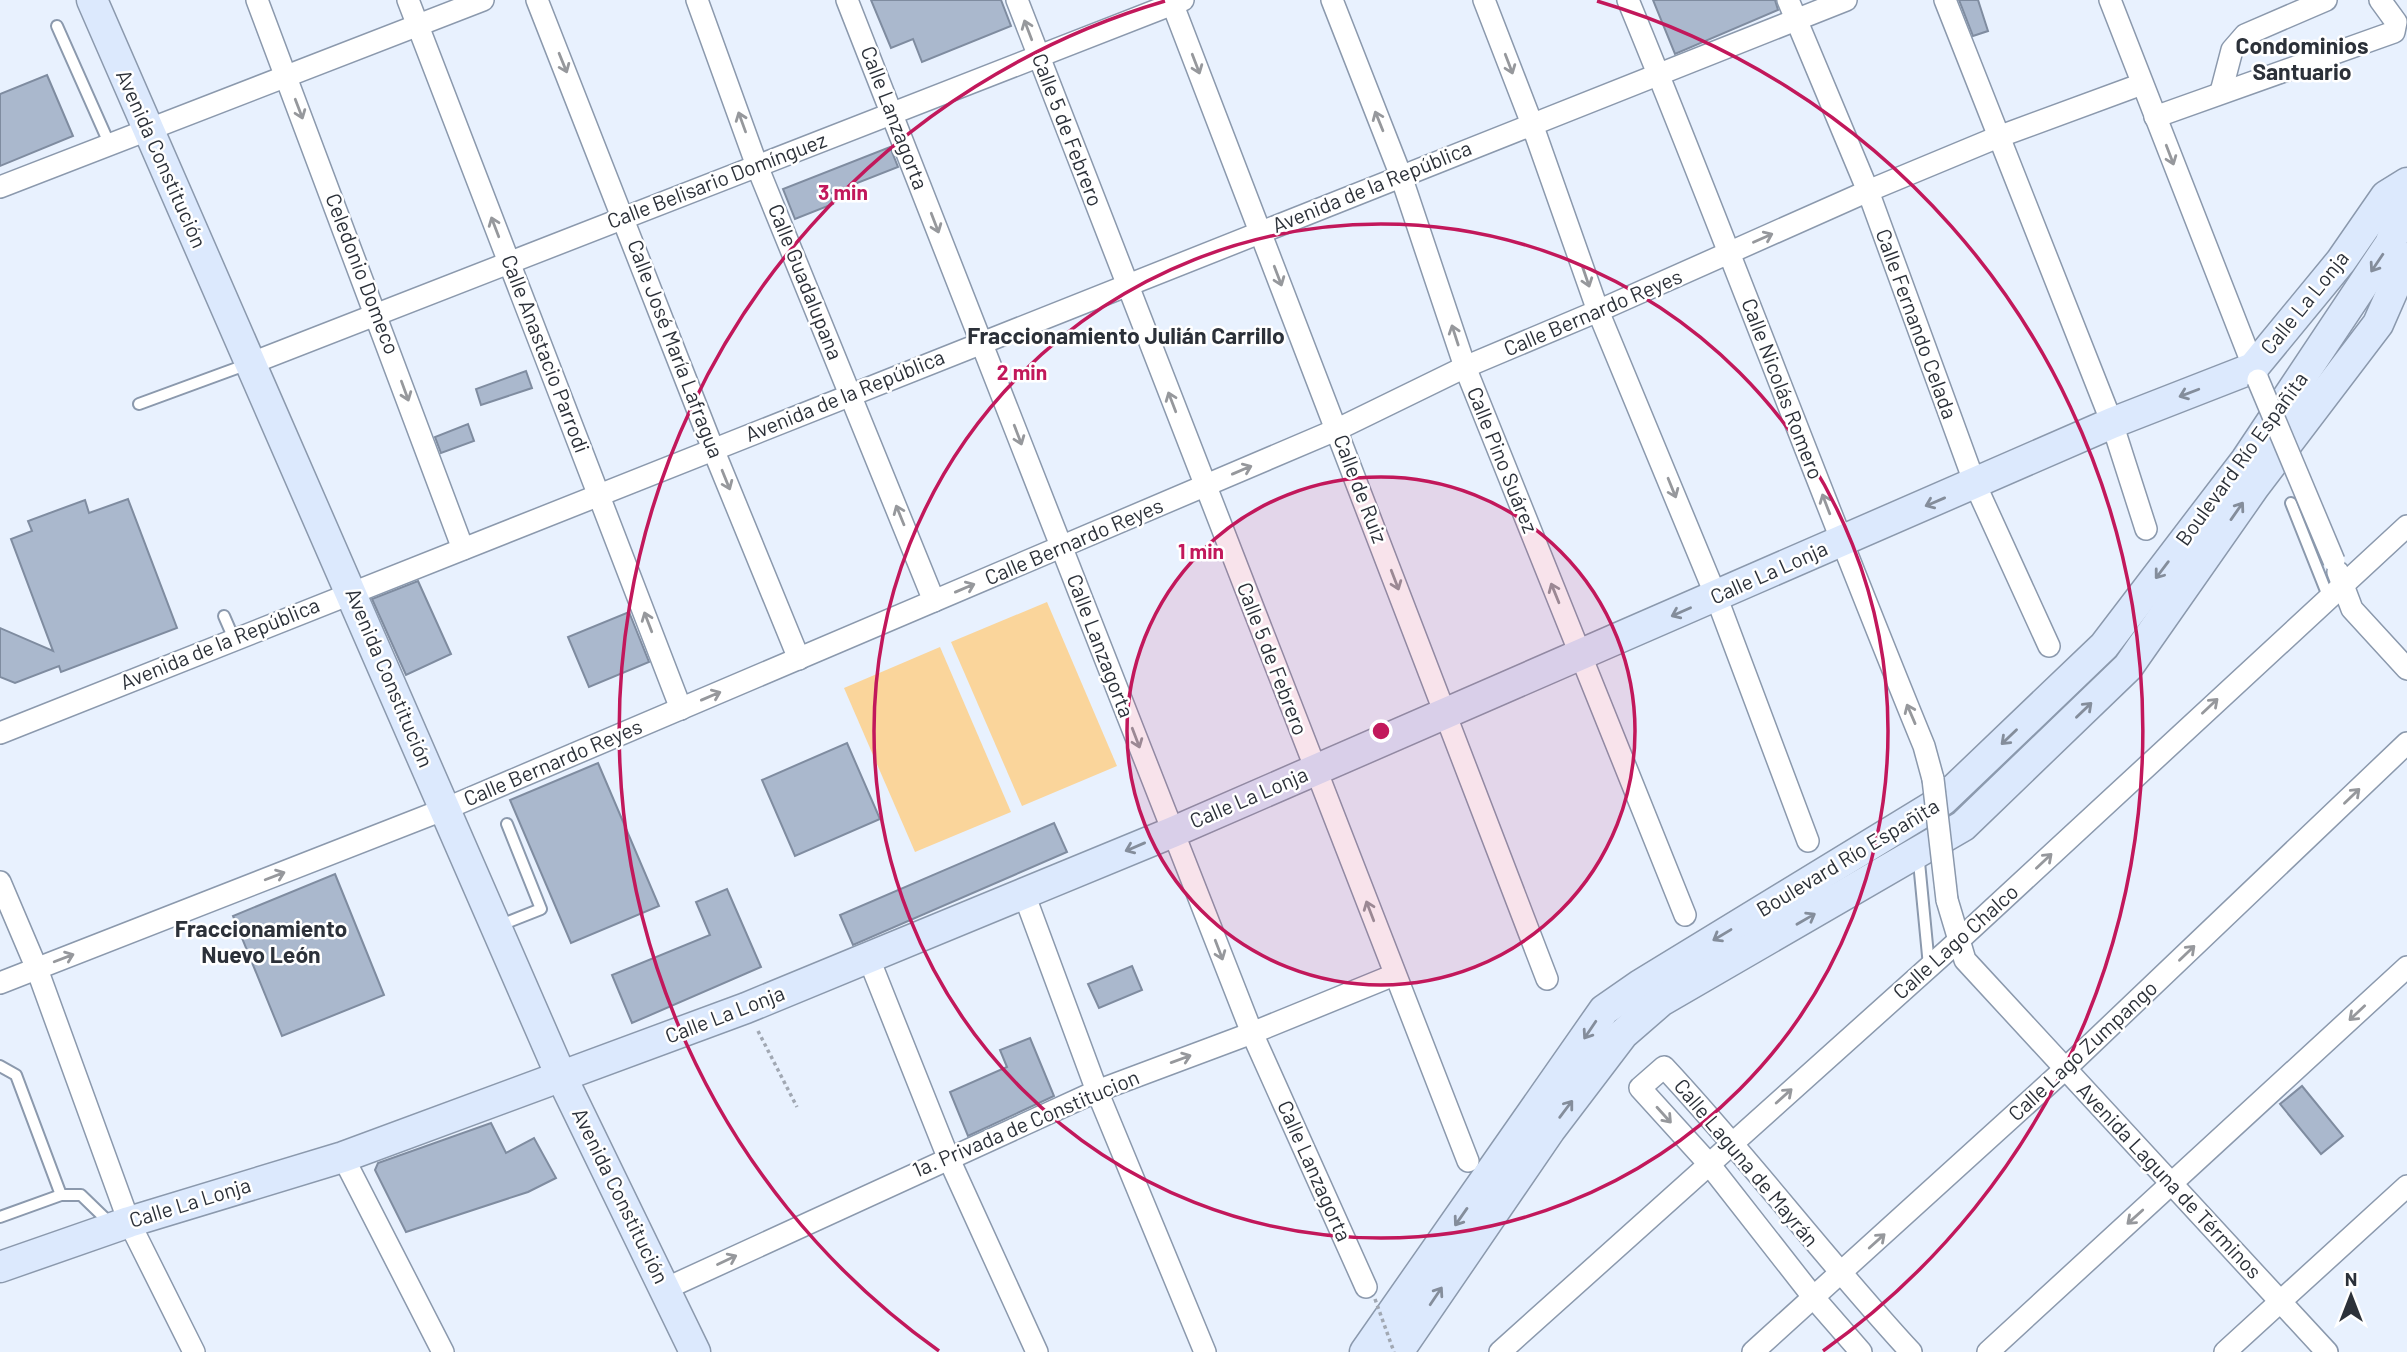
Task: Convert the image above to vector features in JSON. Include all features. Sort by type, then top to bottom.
[{"type":"main road","name":"Avenida Constitución","points":[[92,0],[146,129],[252,363],[498,926],[561,1076],[695,1352]]},
{"type":"main road","name":"Calle La Lonja","points":[[0,1267],[121,1224],[344,1157],[746,1009],[1173,832],[2112,423],[2256,374],[2319,284],[2341,261],[2386,196],[2407,183]]},
{"type":"main road","name":"Boulevard Río Españita","points":[[1365,1352],[1604,1010],[1640,985],[1943,800],[2104,646],[2246,460],[2390,244],[2407,202]]},
{"type":"main road","name":"Boulevard Río Españita","points":[[1396,1352],[1550,1130],[1623,1034],[1661,1001],[1963,826],[2128,667],[2254,486],[2378,324],[2407,258]]},
{"type":"main road","points":[[2378,324],[2403,306],[2407,297]]},
{"type":"street","name":"Celedonio Domeco","points":[[257,0],[463,549]]},
{"type":"street","name":"Calle Anastacio Parrodi","points":[[408,0],[681,709]]},
{"type":"street","points":[[0,187],[483,0]]},
{"type":"street","name":"Calle José María Lafragua","points":[[537,0],[625,217],[713,449],[799,659]]},
{"type":"street","name":"Calle Guadalupana","points":[[697,0],[757,166],[934,601]]},
{"type":"street","name":"Calle Lanzagorta","points":[[847,0],[1252,1033],[1371,1293]]},
{"type":"street","name":"Calle 5 de Febrero","points":[[1017,0],[1468,1161]]},
{"type":"street","name":"Calle Pino Suárez","points":[[1332,0],[1401,176],[1465,366],[1685,915]]},
{"type":"street","points":[[1484,0],[1532,124],[1598,312],[1716,596],[1808,841]]},
{"type":"street","name":"Calle Nicolás Romero","points":[[1628,0],[1731,253],[1840,542],[1924,746],[1933,779]]},
{"type":"street","name":"Avenida de la República","points":[[0,733],[1659,74],[1792,10],[1846,0]]},
{"type":"street","points":[[1945,0],[2112,423],[2146,529]]},
{"type":"street","points":[[2110,0],[2256,374],[2334,561],[2336,590],[2407,669]]},
{"type":"street","points":[[2221,92],[2232,50],[2245,35],[2326,0]]},
{"type":"street","points":[[2380,0],[2402,26]]},
{"type":"street","name":"Calle Belisario Domínguez","points":[[252,363],[1176,1]]},
{"type":"street","name":"Calle de Ruiz","points":[[1176,1],[1261,231],[1547,979]]},
{"type":"street","name":"Calle Fernando Celada","points":[[1792,10],[1868,191],[1975,484],[2049,646]]},
{"type":"street","points":[[2155,117],[2402,26]]},
{"type":"street","name":"Calle Bernardo Reyes","points":[[0,984],[445,809],[1338,429],[1465,366],[1598,312],[1868,191],[1998,137],[2142,84]]},
{"type":"street","name":"Calle Lago Chalco","points":[[1500,1352],[1957,942],[2407,526]]},
{"type":"street","name":"Calle Lago Zumpango","points":[[1753,1352],[2065,1069],[2407,743]]},
{"type":"street","name":"Avenida Laguna de Términos","points":[[1933,779],[1947,900],[1957,942],[1965,960],[2326,1352]]},
{"type":"street","points":[[0,882],[37,969],[121,1224],[194,1352]]},
{"type":"street","points":[[1024,894],[1097,1091],[1205,1352]]},
{"type":"street","points":[[869,959],[948,1157],[1037,1352]]},
{"type":"street","points":[[1988,1352],[2407,967]]},
{"type":"street","name":"1a. Privada de Constitucion","points":[[665,1289],[1097,1091],[1252,1033],[1394,975]]},
{"type":"street","name":"Calle Laguna de Mayrán","points":[[1861,1352],[1814,1298],[1709,1164],[1640,1088],[1664,1067],[1734,1141],[1840,1275],[1910,1352]]},
{"type":"street","points":[[344,1157],[443,1352]]},
{"type":"street","points":[[2225,1352],[2407,1186]]},
{"type":"lane","points":[[57,26],[109,143]]},
{"type":"lane","points":[[139,404],[252,363]]},
{"type":"lane","points":[[2291,503],[2336,590]]},
{"type":"lane","points":[[225,616],[234,639]]},
{"type":"lane","points":[[498,926],[541,909],[507,824]]},
{"type":"lane","points":[[1919,862],[1929,966]]},
{"type":"lane","points":[[0,1066],[16,1075],[61,1195]]},
{"type":"lane","points":[[0,1217],[61,1195],[81,1195],[121,1224]]},
{"type":"path","points":[[746,1009],[797,1107]]},
{"type":"path","points":[[1371,1293],[1396,1352]]},
{"type":"shaded area","points":[[1047,602],[1117,766],[1022,806],[951,642]]},
{"type":"shaded area","points":[[940,647],[1011,812],[915,852],[844,688]]},
{"type":"building","points":[[871,0],[1001,0],[1011,26],[922,62],[913,39],[891,48]]},
{"type":"building","points":[[1653,0],[1775,0],[1778,10],[1675,54]]},
{"type":"building","points":[[1959,0],[1978,0],[1988,31],[1973,36]]},
{"type":"building","points":[[47,75],[73,136],[0,166],[0,94]]},
{"type":"building","points":[[890,147],[898,167],[829,194],[833,204],[795,219],[783,189]]},
{"type":"building","points":[[526,371],[532,388],[481,405],[476,389]]},
{"type":"building","points":[[468,424],[474,441],[441,453],[435,437]]},
{"type":"building","points":[[128,499],[177,628],[61,672],[59,666],[15,683],[0,677],[0,628],[53,651],[11,539],[32,531],[28,521],[85,500],[89,513]]},
{"type":"building","points":[[418,581],[451,654],[406,675],[372,599]]},
{"type":"building","points":[[629,612],[649,662],[589,687],[568,637]]},
{"type":"building","points":[[847,743],[880,819],[795,856],[762,780]]},
{"type":"building","points":[[598,763],[659,906],[571,943],[510,800]]},
{"type":"building","points":[[1054,823],[1067,852],[853,945],[840,915]]},
{"type":"building","points":[[335,874],[384,995],[282,1036],[233,916]]},
{"type":"building","points":[[727,889],[761,967],[632,1023],[612,975],[710,935],[696,902]]},
{"type":"building","points":[[1132,966],[1142,990],[1099,1008],[1088,984]]},
{"type":"building","points":[[1030,1038],[1054,1096],[968,1136],[950,1092],[1007,1067],[1000,1050]]},
{"type":"building","points":[[2302,1086],[2343,1136],[2321,1154],[2280,1104]]},
{"type":"building","points":[[491,1123],[506,1153],[534,1138],[556,1178],[528,1192],[406,1232],[375,1170],[378,1163]]},
{"type":"district","name":"Condominios Santuario","points":[[2302,59]]},
{"type":"district","name":"Fraccionamiento Julián Carrillo","points":[[1126,336]]},
{"type":"district","name":"Fraccionamiento Nuevo León","points":[[261,942]]}]
